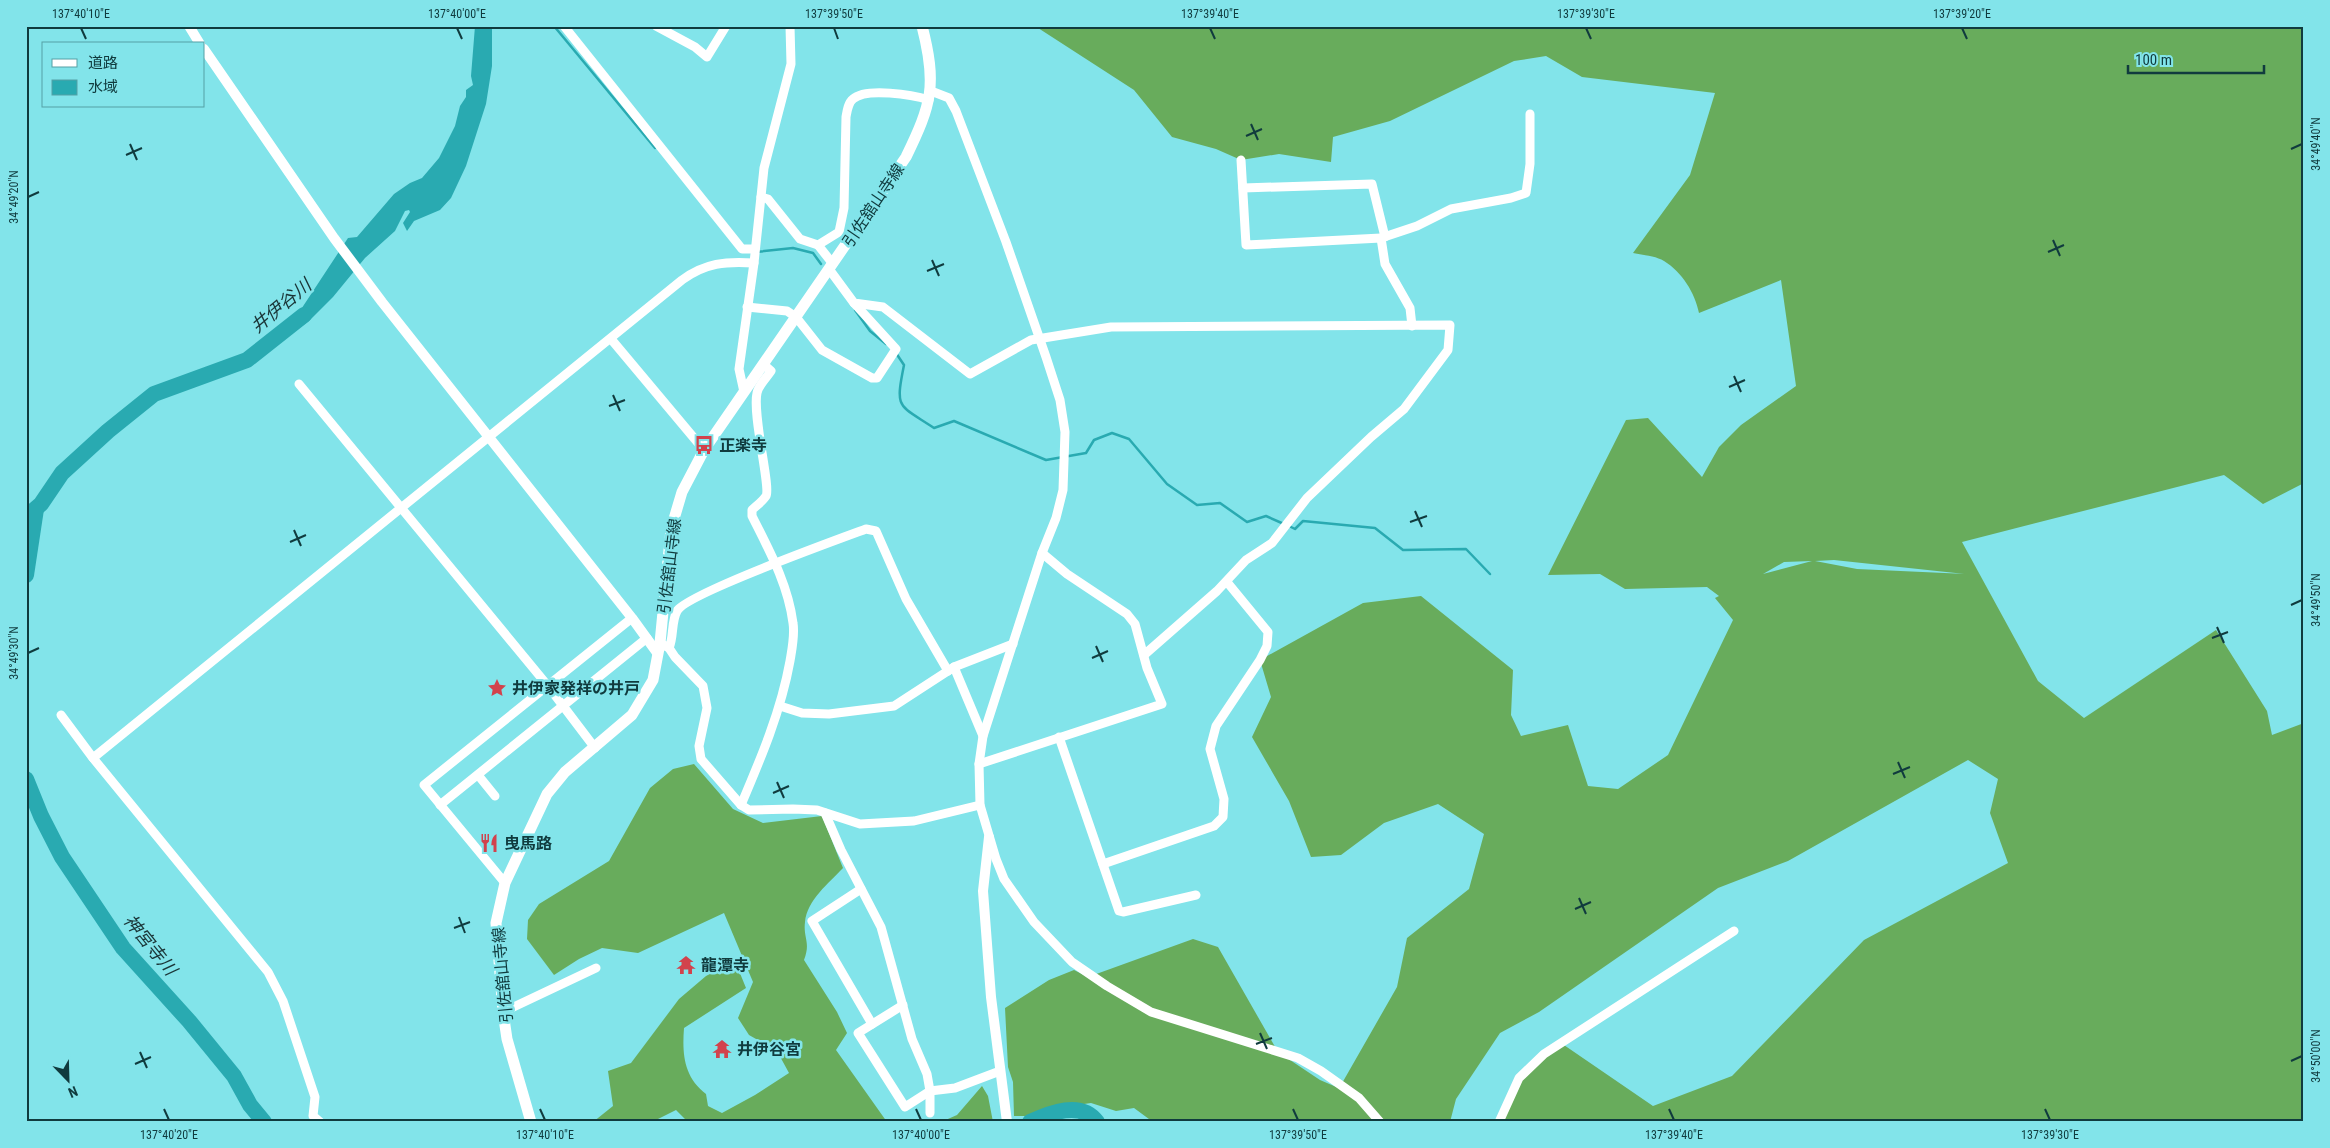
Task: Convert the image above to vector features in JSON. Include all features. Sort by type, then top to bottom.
[{"type":"main road","name":"引佐舘山寺線","points":[[531,1122],[509,1048],[504,1012],[496,923],[505,883],[547,794],[564,772],[595,748],[632,715],[653,680],[662,649],[671,529],[682,492],[704,450],[906,157],[922,124],[930,96],[930,57],[922,26]]},
{"type":"street","points":[[189,26],[199,42]]},
{"type":"street","points":[[564,26],[742,248],[754,250]]},
{"type":"street","points":[[656,26],[707,57],[726,26]]},
{"type":"street","points":[[744,392],[739,369],[754,263],[764,168],[791,64],[790,26]]},
{"type":"street","points":[[205,50],[334,238],[382,302],[646,638],[662,649],[703,686],[706,708],[699,746],[701,758],[741,805],[749,810],[792,809],[825,813],[860,824],[914,820],[980,805]]},
{"type":"street","points":[[818,245],[839,232],[844,208],[846,117],[848,106],[853,98],[876,93],[949,98],[956,110],[1006,242],[1060,400],[1065,432],[1063,490],[1056,518],[1042,553],[983,736],[979,764],[980,805],[1004,879],[1034,922],[1072,962],[1107,986],[1151,1012],[1298,1058],[1322,1071],[1359,1098],[1380,1122]]},
{"type":"street","points":[[1242,160],[1246,245],[1383,237],[1417,226],[1451,210],[1511,198],[1526,193],[1530,164],[1530,114]]},
{"type":"street","points":[[1243,188],[1372,184],[1383,237],[1385,264],[1410,308],[1412,326]]},
{"type":"street","points":[[747,307],[787,311],[796,317],[822,350],[872,378],[877,378],[896,349],[854,303],[818,245],[800,239],[768,199],[761,197]]},
{"type":"street","points":[[94,758],[690,274],[715,263],[754,263]]},
{"type":"street","points":[[854,303],[883,307],[970,374],[1024,342],[1111,326],[1450,325],[1448,350],[1404,410],[1371,437],[1307,498],[1272,542],[1246,560],[1227,582],[1144,654]]},
{"type":"street","points":[[611,339],[704,450]]},
{"type":"street","points":[[741,805],[780,706],[793,646],[794,625],[790,603],[776,564],[752,516],[752,510],[766,496],[768,487],[760,445],[756,401],[757,392],[771,371],[763,364]]},
{"type":"street","points":[[299,384],[548,686],[595,748]]},
{"type":"street","points":[[662,649],[673,640],[677,611],[686,602],[866,529],[876,530],[906,599],[951,669],[983,736]]},
{"type":"street","points":[[979,764],[1162,704],[1147,668],[1135,624],[1127,614],[1067,574],[1042,553]]},
{"type":"street","points":[[1103,864],[1214,826],[1223,817],[1224,799],[1210,749],[1216,726],[1260,660],[1267,646],[1268,632],[1227,582]]},
{"type":"street","points":[[505,883],[424,786],[632,618]]},
{"type":"street","points":[[440,805],[564,707],[646,638]]},
{"type":"street","points":[[780,706],[802,713],[829,714],[894,706],[951,669],[1013,644]]},
{"type":"street","points":[[61,715],[274,980],[315,1098],[314,1116],[320,1122]]},
{"type":"street","points":[[1058,737],[1119,911],[1123,912],[1196,895]]},
{"type":"street","points":[[478,775],[494,796]]},
{"type":"street","points":[[825,813],[841,850],[881,926],[912,1039],[927,1074],[930,1091],[930,1113]]},
{"type":"street","points":[[989,837],[982,891],[991,997],[1007,1122]]},
{"type":"street","points":[[861,890],[812,921],[872,1024]]},
{"type":"street","points":[[1499,1122],[1519,1078],[1544,1054],[1734,931]]},
{"type":"street","points":[[504,1012],[596,968]]},
{"type":"street","points":[[903,1005],[858,1033],[905,1107],[930,1091],[955,1088],[1000,1071]]},
{"type":"green space","points":[[1035,26],[2304,26],[2304,483],[2263,504],[2224,475],[1962,542],[2038,681],[2084,718],[2216,630],[2267,711],[2272,735],[2304,723],[2304,1122],[1499,1122],[1519,1078],[1561,1043],[1653,1106],[1732,1076],[1864,940],[2008,863],[1990,813],[1998,779],[1968,760],[1788,861],[1718,888],[1539,1012],[1500,1033],[1456,1099],[1450,1122],[1153,1122],[1134,1108],[1116,1111],[1091,1103],[1063,1107],[1043,1116],[1014,1116],[1013,1082],[1008,1067],[1005,1008],[1049,980],[1074,970],[1088,977],[1193,939],[1218,947],[1278,1052],[1320,1080],[1348,1092],[1341,1085],[1397,987],[1407,938],[1469,889],[1484,834],[1438,804],[1384,823],[1341,855],[1311,857],[1289,801],[1252,737],[1271,697],[1260,660],[1363,603],[1421,596],[1513,670],[1511,715],[1521,736],[1568,725],[1588,786],[1618,789],[1668,755],[1733,620],[1715,598],[1719,596],[1707,587],[1625,589],[1600,574],[1548,575],[1626,420],[1648,418],[1702,477],[1719,447],[1741,425],[1796,386],[1781,280],[1699,313],[1687,284],[1671,266],[1661,259],[1633,253],[1690,175],[1715,93],[1582,77],[1546,56],[1514,61],[1390,121],[1333,137],[1331,162],[1279,154],[1241,160],[1216,149],[1172,137],[1134,90]],"holes":[[[1834,560],[1964,574],[1857,569],[1815,561]],[[1812,561],[1763,574],[1784,562]]]},
{"type":"green space","points":[[694,764],[733,809],[763,823],[822,816],[843,868],[820,892],[810,906],[805,922],[807,949],[804,960],[837,1012],[847,1033],[836,1050],[887,1122],[688,1122],[676,1110],[652,1122],[593,1122],[613,1106],[608,1071],[631,1063],[679,999],[706,976],[735,961],[746,988],[684,1028],[684,1056],[689,1073],[706,1094],[708,1106],[722,1113],[789,1073],[777,1051],[749,1035],[738,1018],[753,982],[724,913],[638,953],[602,948],[579,959],[554,975],[527,939],[528,920],[539,904],[609,861],[650,788],[673,769]]},
{"type":"green space","points":[[982,1086],[988,1096],[993,1122],[941,1122],[957,1115]]},
{"type":"water","points":[[475,26],[492,26],[492,66],[486,104],[466,166],[451,198],[440,210],[414,221],[407,231],[403,223],[410,212],[409,210],[405,211],[395,231],[365,258],[333,297],[309,321],[291,334],[284,326],[294,320],[348,238],[357,237],[394,194],[410,183],[422,178],[439,158],[455,126],[460,106],[466,97],[466,90],[473,85],[471,76]]},
{"type":"waterway","points":[[554,26],[655,148]]},
{"type":"waterway","points":[[756,252],[793,248],[813,253],[821,264]]},
{"type":"waterway","points":[[855,310],[870,331],[886,344]]},
{"type":"waterway","name":"井伊谷川","points":[[26,517],[41,504],[62,473],[108,431],[154,394],[247,360],[304,315]]},
{"type":"waterway","points":[[896,353],[904,365],[900,390],[902,404],[906,409],[934,428],[954,421],[1046,460],[1086,453],[1094,440],[1112,433],[1129,439],[1167,484],[1197,505],[1220,503],[1247,522],[1266,516],[1284,524]]},
{"type":"waterway","name":"神宮寺川","points":[[26,575],[36,509]]},
{"type":"waterway","points":[[1289,526],[1295,529],[1303,521],[1375,528],[1403,550],[1466,549],[1490,574]]},
{"type":"waterway","name":"神宮寺川","points":[[26,779],[41,816],[62,857],[123,948],[189,1021],[234,1076],[250,1105],[264,1122]]},
{"type":"waterway","name":"神宮寺川","points":[[1030,1122],[1065,1110],[1083,1111],[1097,1122]]},
{"type":"place","name":"正楽寺","points":[[704,445]]},
{"type":"place","name":"井伊家発祥の井戸","points":[[497,688]]},
{"type":"place","name":"曳馬路","points":[[489,843]]},
{"type":"place","name":"龍潭寺","points":[[686,965]]},
{"type":"place","name":"井伊谷宮","points":[[722,1049]]}]
